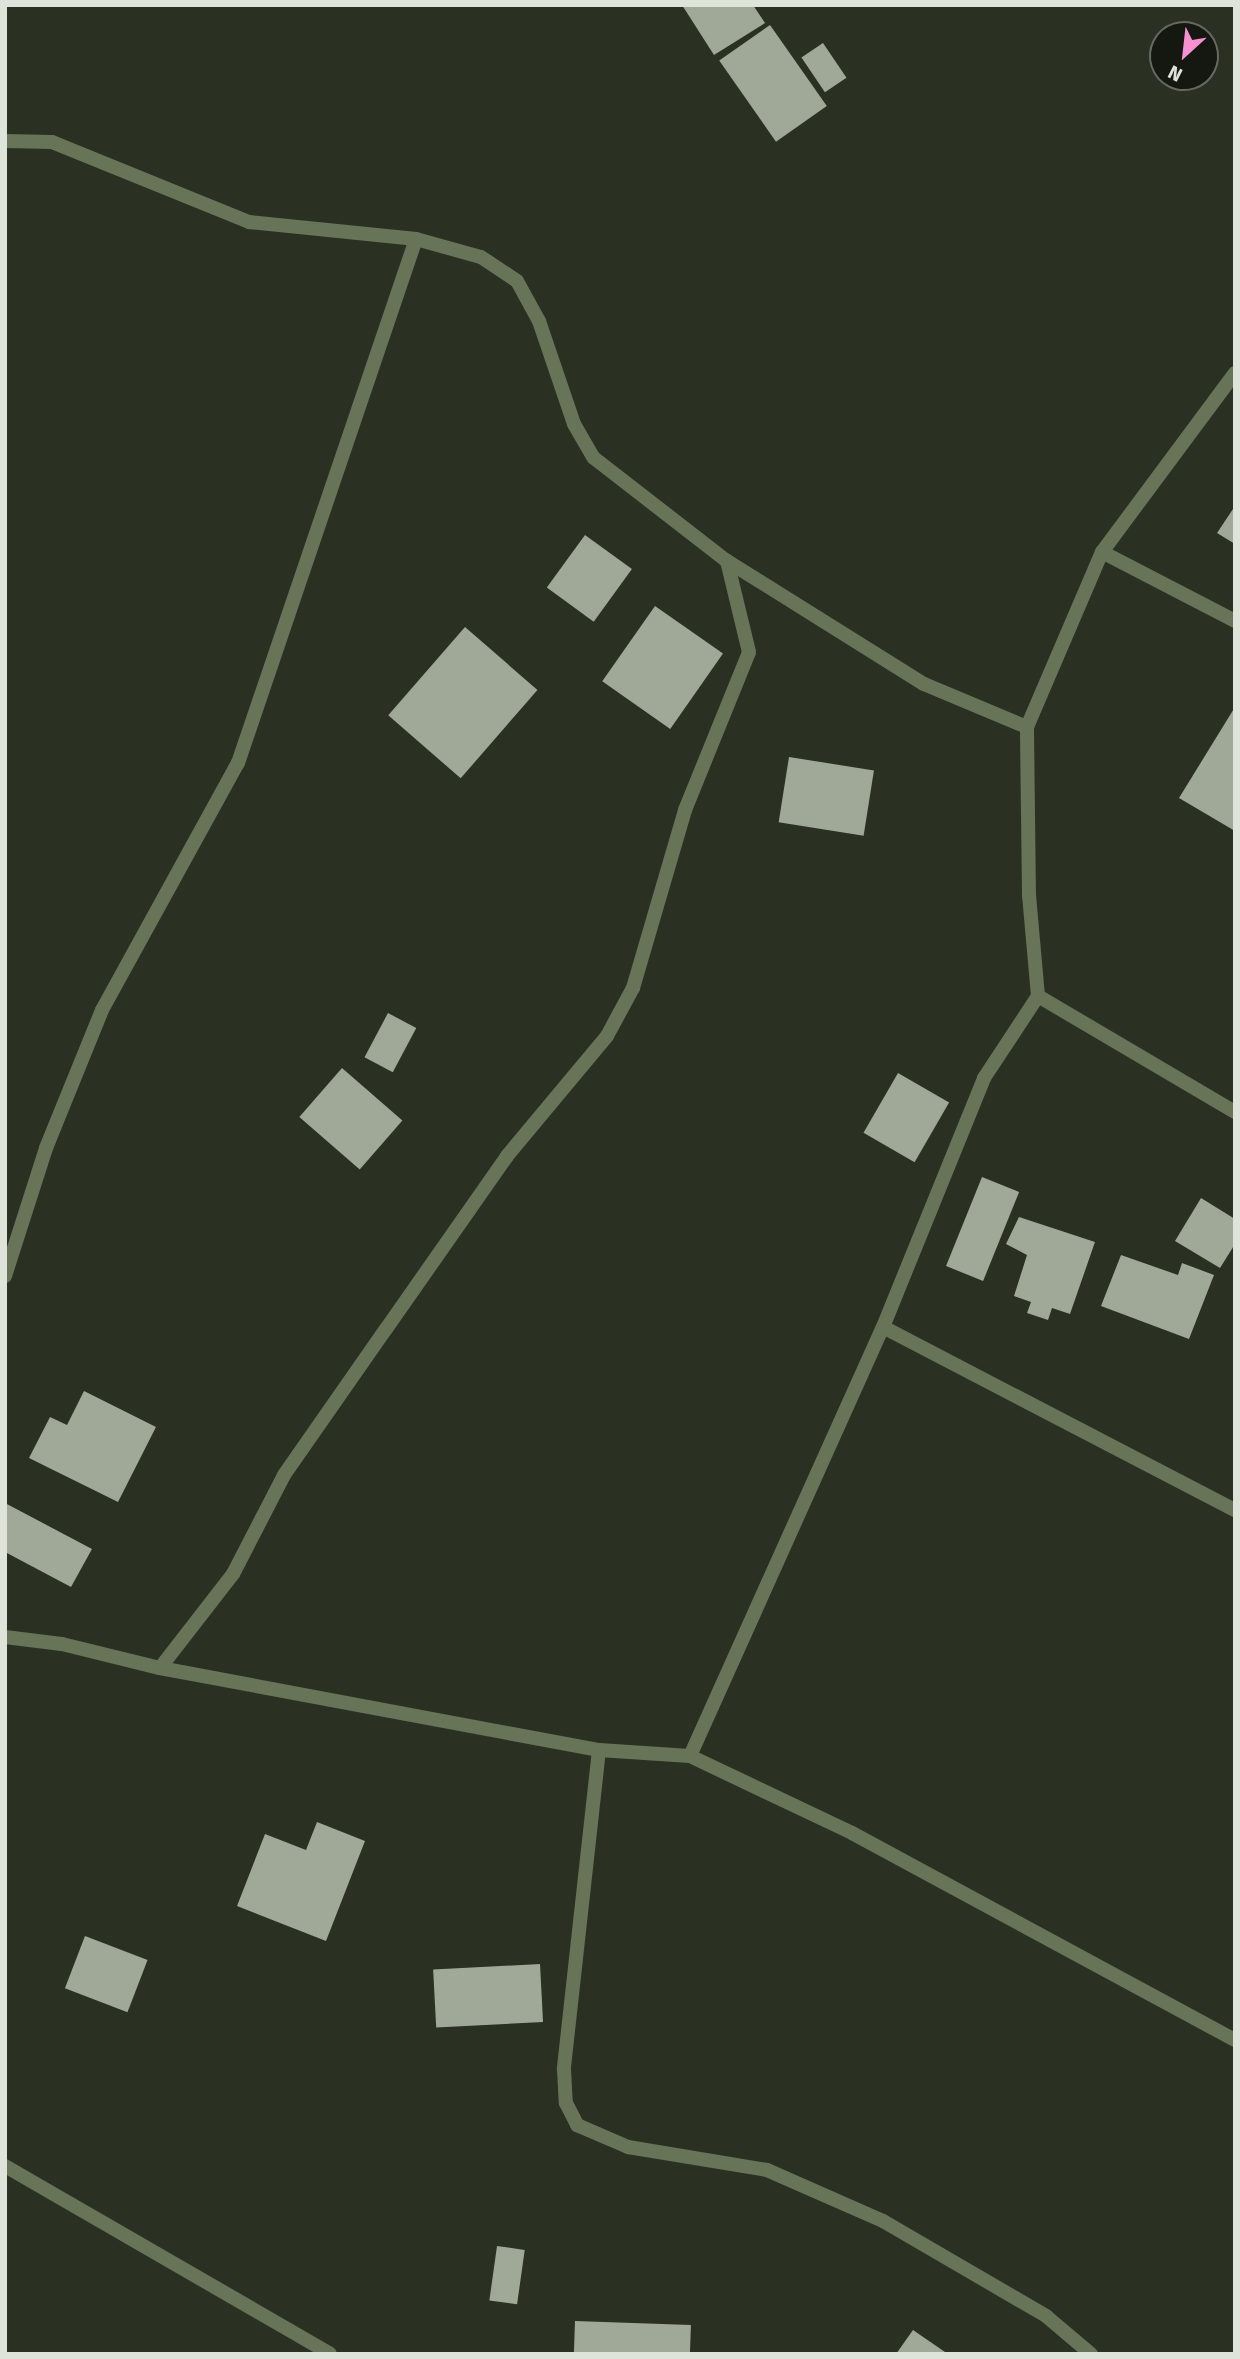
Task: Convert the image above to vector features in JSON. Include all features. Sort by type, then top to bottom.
[{"type":"street","points":[[5,141],[52,142],[249,222],[416,239],[481,257],[517,281],[540,321],[574,424],[594,458],[727,561],[924,684],[1027,727]]},
{"type":"street","points":[[5,1276],[46,1148],[102,1010],[238,763],[416,239]]},
{"type":"street","points":[[690,1756],[883,1327],[984,1078],[1038,996],[1029,896],[1027,727],[1102,552],[1235,373]]},
{"type":"street","points":[[1102,552],[1235,621]]},
{"type":"street","points":[[160,1668],[233,1574],[285,1475],[386,1329],[507,1156],[607,1036],[633,988],[685,810],[750,652],[727,561]]},
{"type":"street","points":[[1038,996],[1235,1112]]},
{"type":"street","points":[[883,1327],[1235,1510]]},
{"type":"street","points":[[5,1637],[62,1644],[160,1668],[599,1750],[690,1756],[852,1833],[1235,2040]]},
{"type":"street","points":[[599,1750],[564,2069],[566,2104],[578,2125],[628,2147],[767,2170],[883,2221],[1046,2316],[1091,2354]]},
{"type":"street","points":[[5,2166],[330,2354]]},
{"type":"building","points":[[682,5],[753,5],[765,23],[714,55]]},
{"type":"building","points":[[770,25],[827,106],[776,142],[719,61]]},
{"type":"building","points":[[823,43],[846,78],[825,92],[801,58]]},
{"type":"building","points":[[1235,506],[1235,544],[1217,533]]},
{"type":"building","points":[[585,535],[632,569],[594,622],[547,588]]},
{"type":"building","points":[[655,606],[723,654],[670,729],[602,681]]},
{"type":"building","points":[[465,627],[537,690],[461,778],[388,715]]},
{"type":"building","points":[[1235,707],[1235,831],[1179,798]]},
{"type":"building","points":[[789,757],[874,770],[864,836],[779,822]]},
{"type":"building","points":[[388,1013],[416,1028],[393,1072],[365,1057]]},
{"type":"building","points":[[342,1068],[402,1120],[360,1170],[299,1117]]},
{"type":"building","points":[[898,1073],[949,1102],[915,1162],[864,1133]]},
{"type":"building","points":[[982,1177],[1019,1192],[983,1281],[946,1266]]},
{"type":"building","points":[[1201,1198],[1235,1219],[1235,1244],[1220,1268],[1175,1241]]},
{"type":"building","points":[[1019,1217],[1095,1242],[1070,1314],[1052,1308],[1048,1320],[1027,1313],[1031,1302],[1014,1296],[1027,1255],[1006,1244]]},
{"type":"building","points":[[1121,1255],[1178,1275],[1182,1263],[1214,1275],[1189,1339],[1101,1306]]},
{"type":"building","points":[[84,1391],[156,1427],[118,1502],[29,1458],[50,1417],[67,1425]]},
{"type":"building","points":[[5,1503],[92,1549],[71,1587],[5,1552]]},
{"type":"building","points":[[317,1822],[365,1841],[326,1941],[237,1906],[265,1834],[306,1850]]},
{"type":"building","points":[[85,1936],[148,1960],[127,2012],[65,1988]]},
{"type":"building","points":[[540,1964],[543,2022],[436,2028],[433,1970]]},
{"type":"building","points":[[497,2246],[525,2250],[517,2304],[489,2300]]},
{"type":"building","points":[[575,2321],[691,2325],[690,2354],[574,2354]]},
{"type":"building","points":[[913,2330],[945,2352],[944,2354],[896,2354]]}]
